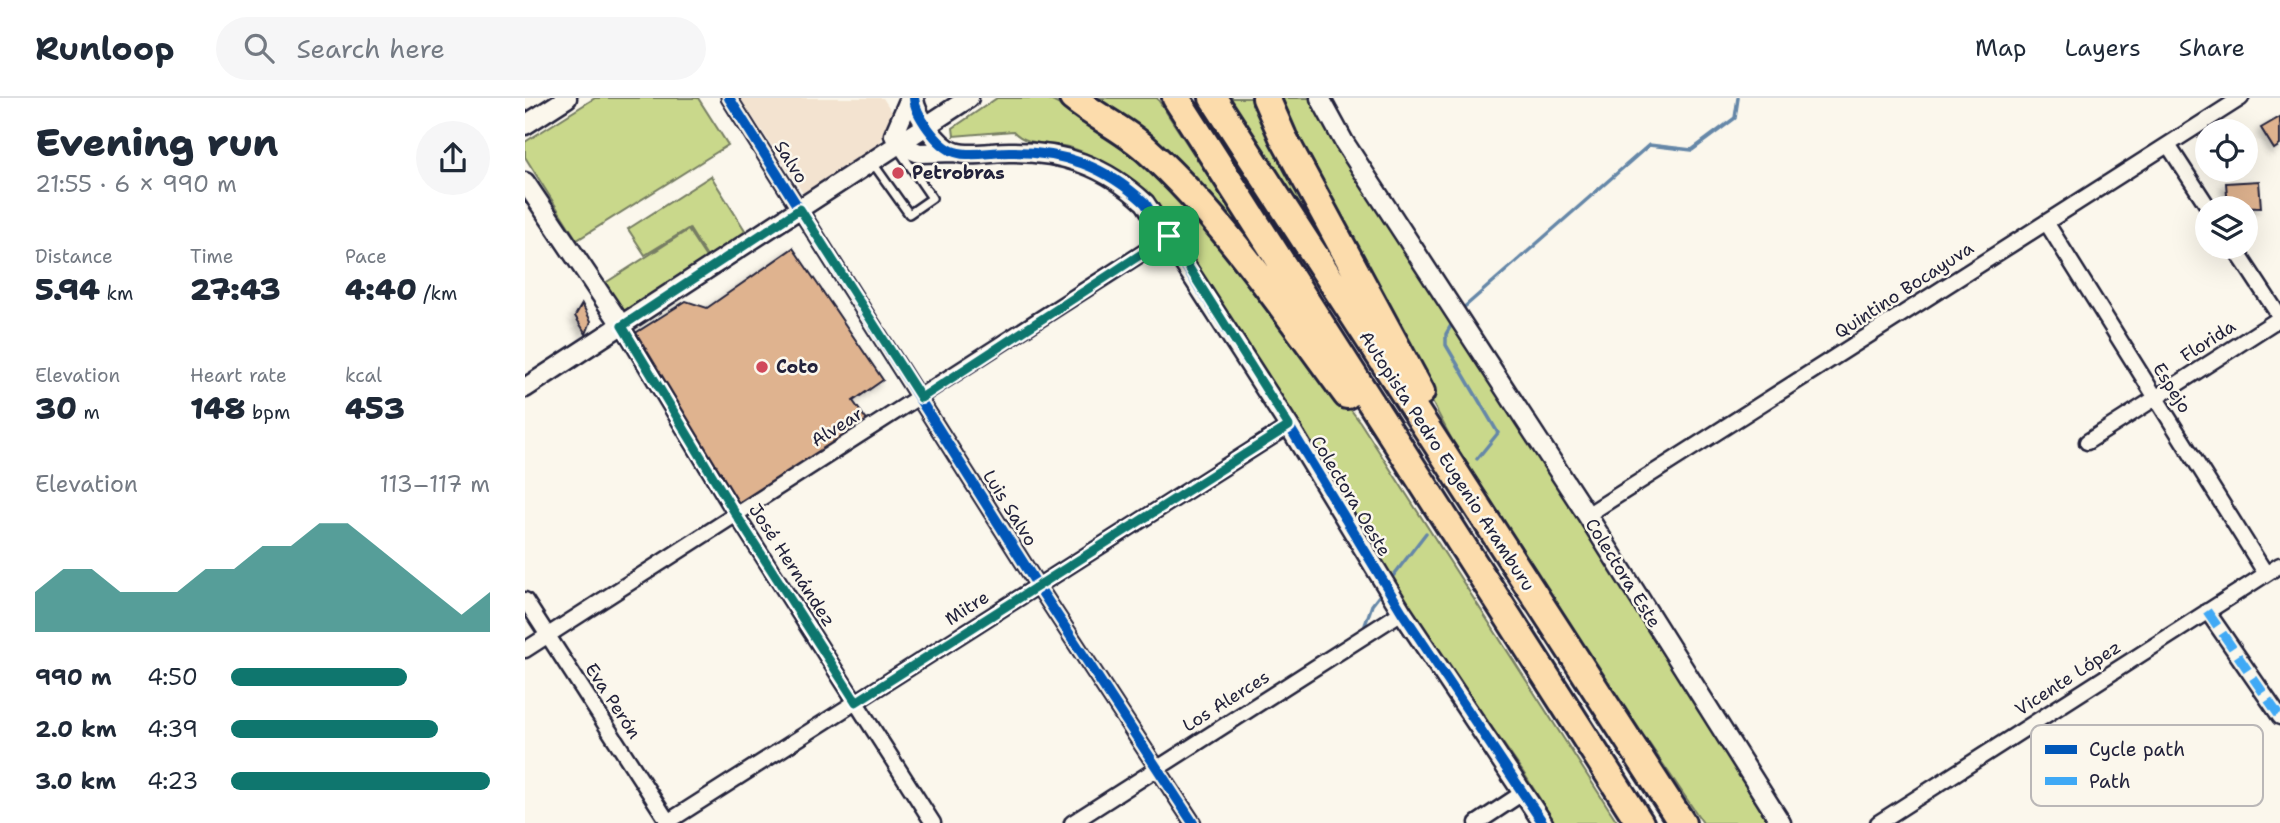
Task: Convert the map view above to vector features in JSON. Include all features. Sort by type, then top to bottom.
[{"type":"highway","points":[[1073,98],[1128,133],[1200,204],[1461,543]]},
{"type":"highway","name":"Autopista Pedro Eugenio Aramburu","points":[[1176,98],[1639,823]]},
{"type":"highway","name":"Autopista Pedro Eugenio Aramburu","points":[[1213,98],[1682,823]]},
{"type":"highway","points":[[1266,98],[1283,137],[1496,537]]},
{"type":"street","points":[[525,125],[568,98]]},
{"type":"street","name":"Salvo","points":[[729,98],[800,209]]},
{"type":"street","points":[[912,98],[940,142],[955,152]]},
{"type":"street","points":[[897,145],[894,135],[912,98]]},
{"type":"street","points":[[525,387],[969,98]]},
{"type":"street","name":"Colectora Este","points":[[1320,98],[1344,142],[1587,515],[1781,823]]},
{"type":"street","name":"Quintino Bocayuva","points":[[1587,515],[2241,98]]},
{"type":"street","name":"Colectora Oeste","points":[[897,145],[919,153],[1020,152],[1055,156],[1112,175],[1145,203],[1169,236],[1289,426],[1397,605],[1543,823]]},
{"type":"street","points":[[2168,145],[2201,196]]},
{"type":"street","points":[[525,182],[622,326]]},
{"type":"street","name":"Luis Salvo","points":[[800,209],[1038,586],[1193,823]]},
{"type":"street","name":"Espejo","points":[[2046,222],[2266,574]]},
{"type":"street","name":"Alvear","points":[[525,650],[735,513],[921,398],[1169,236]]},
{"type":"street","points":[[2242,259],[2280,318]]},
{"type":"street","name":"Florida","points":[[2087,442],[2280,318]]},
{"type":"street","name":"José Hernández","points":[[622,326],[735,513],[933,823]]},
{"type":"street","name":"Mitre","points":[[668,823],[1289,426]]},
{"type":"street","name":"Vicente López","points":[[1878,823],[2280,565]]},
{"type":"street","name":"Eva Perón","points":[[525,600],[668,823]]},
{"type":"street","name":"Los Alerces","points":[[1072,823],[1397,605]]},
{"type":"street","points":[[2207,611],[2280,717]]},
{"type":"street","points":[[1477,823],[1524,792]]},
{"type":"lane","points":[[871,162],[909,214],[932,198],[897,145]]},
{"type":"shaded area","points":[[740,98],[883,98],[894,115],[880,143],[803,193]]},
{"type":"green space","points":[[595,98],[698,98],[728,145],[577,240],[525,157],[525,142]]},
{"type":"green space","points":[[997,98],[1046,98],[1084,117],[1105,123],[1222,238],[1360,422],[1618,823],[1555,823],[1525,775],[1383,570],[1295,416],[1156,206],[1119,173],[1098,159],[1075,149],[1026,140],[1013,131],[954,136],[953,128]]},
{"type":"green space","points":[[1097,98],[1157,98],[1269,269],[1117,113]]},
{"type":"green space","points":[[1229,98],[1261,98],[1355,297]]},
{"type":"green space","points":[[1279,98],[1310,98],[1326,128],[1536,451],[1770,823],[1703,823],[1585,649],[1452,440],[1333,213]]},
{"type":"green space","points":[[711,176],[748,235],[709,260],[689,228],[645,255],[628,229]]},
{"type":"green space","points":[[688,230],[709,262],[620,318],[599,287]]},
{"type":"building","points":[[2280,117],[2280,145],[2274,149],[2261,128]]},
{"type":"building","points":[[2258,181],[2261,208],[2258,208],[2258,196],[2227,196],[2226,183]]},
{"type":"building","name":"Coto","points":[[793,248],[883,380],[853,401],[868,422],[735,507],[719,481],[723,476],[640,355],[634,334],[686,301],[707,308]]},
{"type":"building","points":[[582,304],[591,321],[586,334],[575,316]]},
{"type":"waterway","points":[[1461,310],[1649,145],[1692,150],[1735,118],[1738,98]]},
{"type":"waterway","points":[[1453,322],[1446,334],[1446,345],[1498,433],[1477,459]]},
{"type":"waterway","points":[[1390,580],[1426,533]]},
{"type":"waterway","points":[[1364,628],[1372,605],[1382,592]]},
{"type":"marked path","points":[[2207,611],[2280,717]]},
{"type":"cycle path","points":[[729,98],[1038,586],[1193,823]]},
{"type":"cycle path","points":[[914,98],[918,112],[929,129],[948,149],[974,154],[1029,152],[1065,158],[1099,170],[1145,203],[1289,426],[1402,612],[1543,823]]},
{"type":"place","name":"Petrobras","points":[[898,173]]},
{"type":"place","name":"Coto","points":[[762,367]]},
{"type":"route","points":[[800,209],[921,398],[1169,236],[1289,426],[856,702],[735,513],[622,326],[800,209]]}]
